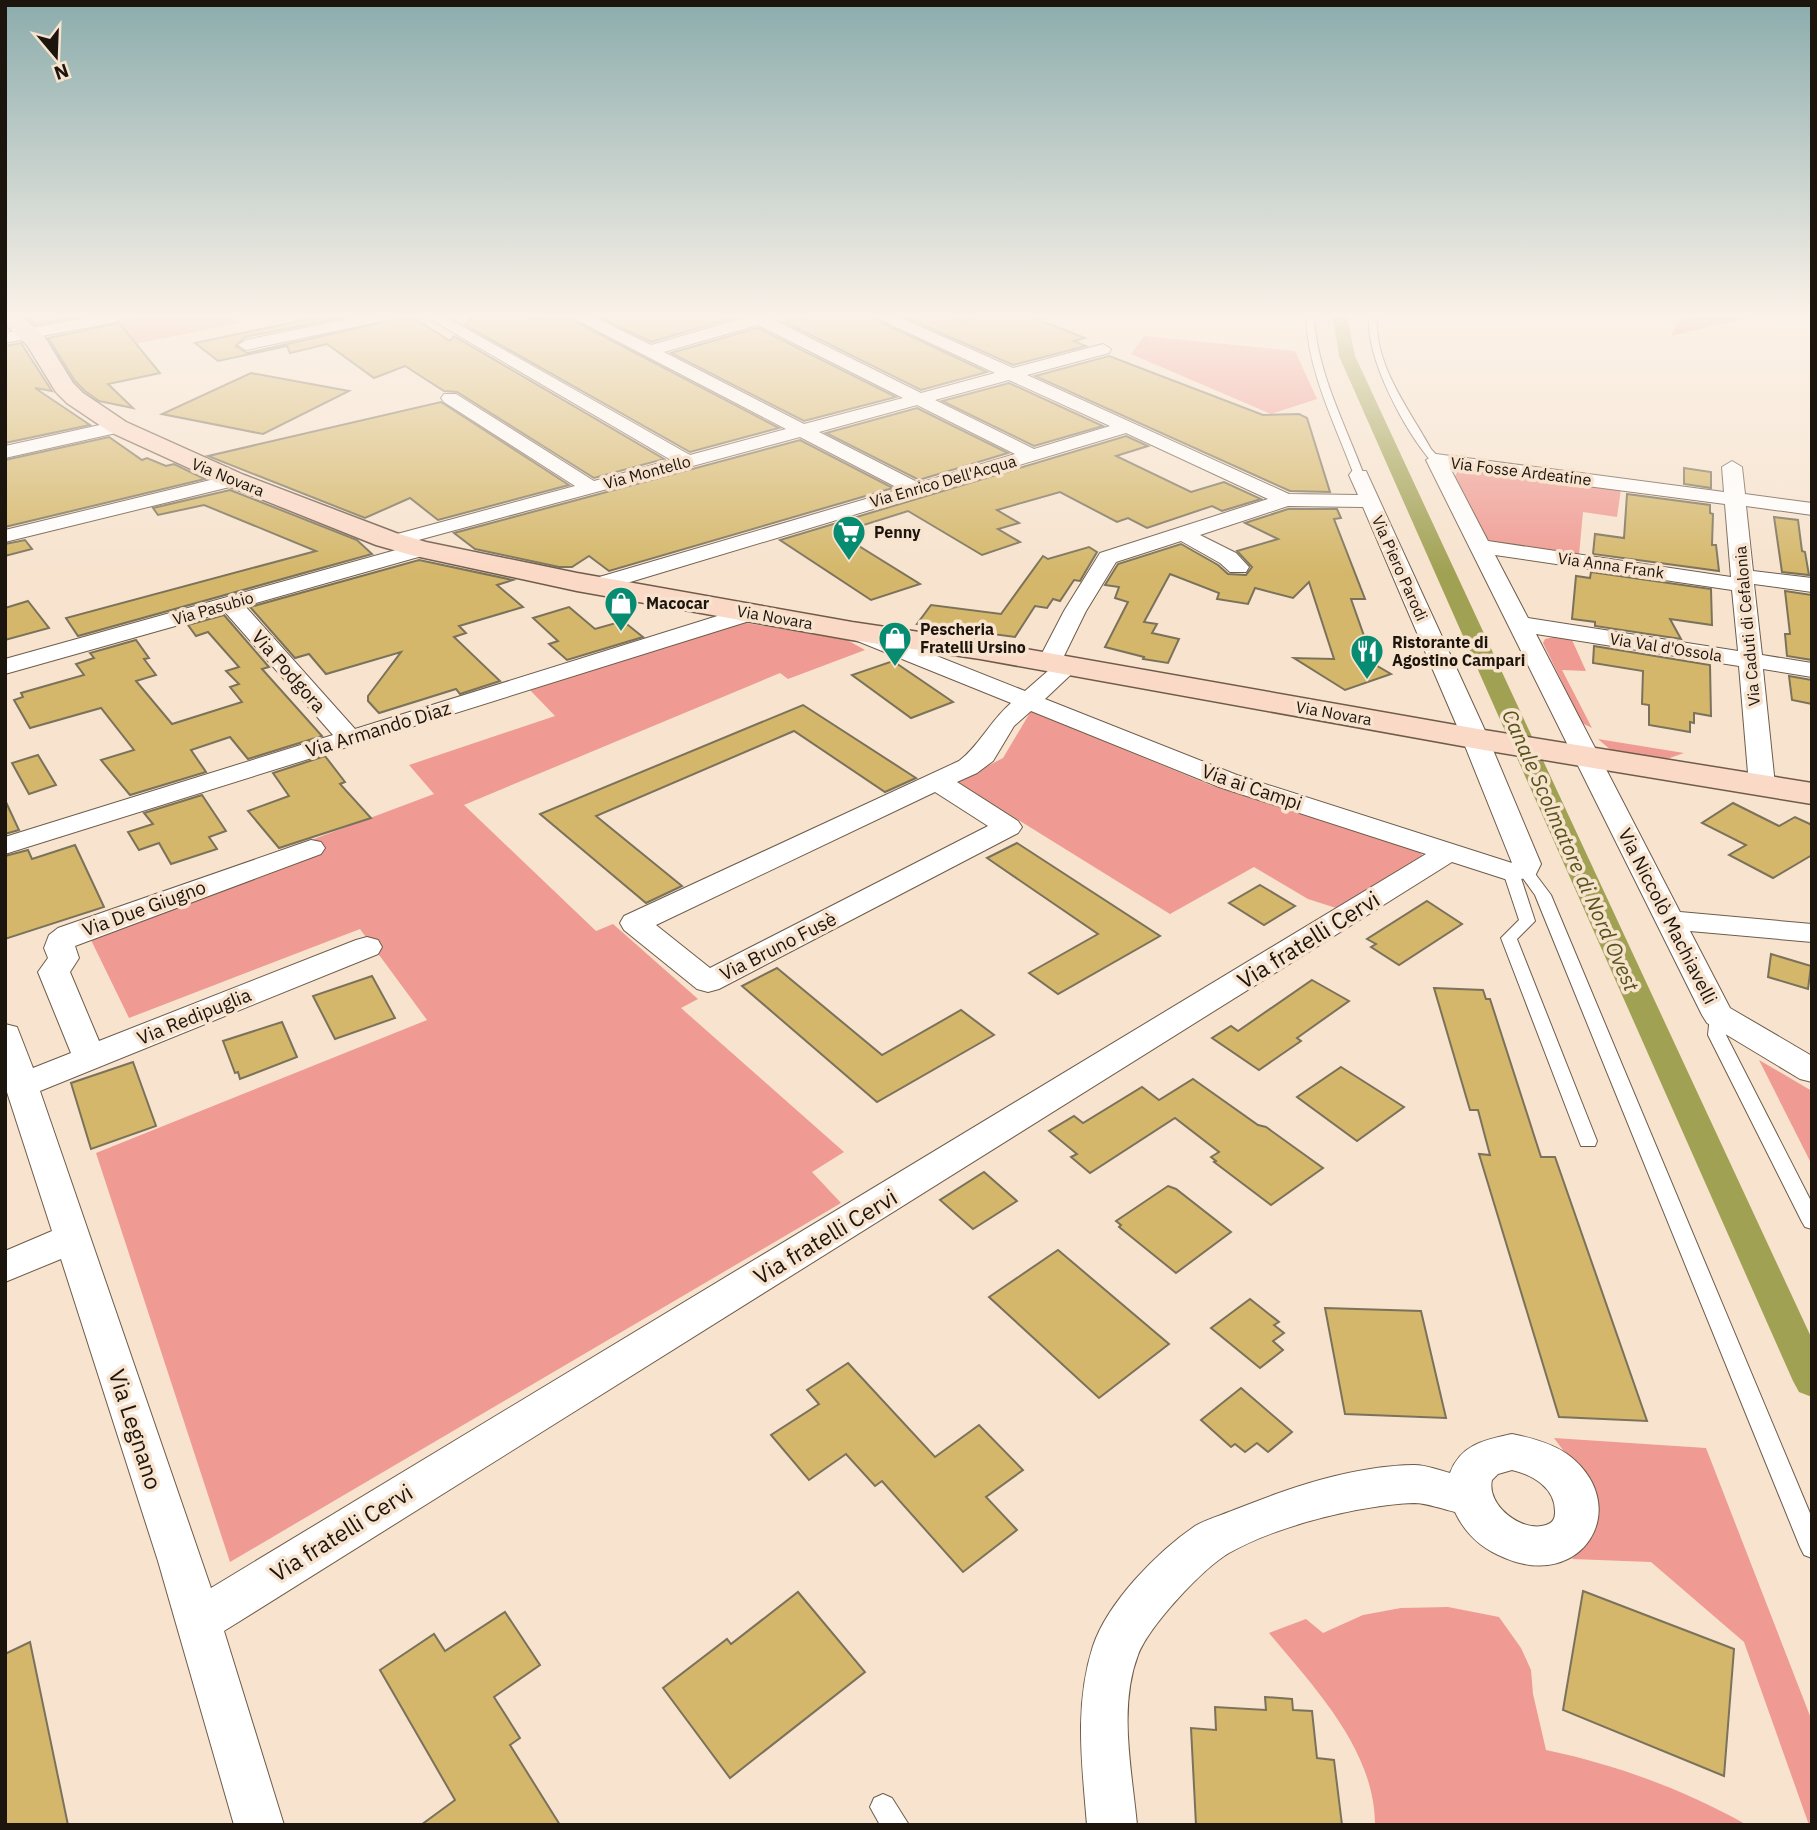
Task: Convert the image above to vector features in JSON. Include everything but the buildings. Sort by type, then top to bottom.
[{"type":"street","name":"Via Novara","points":[[82,402],[118,427],[235,480],[393,541],[421,549],[597,585],[852,631],[1812,794]]},
{"type":"street","points":[[457,402],[590,487]]},
{"type":"street","points":[[585,402],[688,462]]},
{"type":"street","points":[[749,402],[916,489]]},
{"type":"street","name":"Via Montello","points":[[393,541],[913,402]]},
{"type":"street","points":[[928,402],[1031,455]]},
{"type":"street","points":[[1076,402],[1286,500]]},
{"type":"street","points":[[5,452],[118,427]]},
{"type":"street","name":"Via Enrico Dell'Acqua","points":[[597,585],[1128,427]]},
{"type":"street","name":"Via Fosse Ardeatine","points":[[1436,460],[1812,509]]},
{"type":"street","name":"Via Fosse Ardeatine","points":[[1436,460],[1519,624],[1578,756]]},
{"type":"street","name":"Via Caduti di Cefalonia","points":[[1732,467],[1762,785]]},
{"type":"street","name":"Via Piero Parodi","points":[[1359,475],[1479,739]]},
{"type":"street","points":[[5,536],[235,480]]},
{"type":"street","points":[[1059,665],[1075,611],[1108,558],[1286,500],[1370,502]]},
{"type":"street","points":[[1183,534],[1228,558],[1238,567]]},
{"type":"street","name":"Via Anna Frank","points":[[1480,546],[1743,580],[1812,585]]},
{"type":"street","name":"Via Pasubio","points":[[5,667],[421,549]]},
{"type":"street","name":"Via Podgora","points":[[230,603],[349,738]]},
{"type":"street","name":"Via Armando Diaz","points":[[5,846],[751,612]]},
{"type":"street","name":"Via Val d'Ossola","points":[[1519,624],[1812,670]]},
{"type":"street","name":"Via ai Campi","points":[[852,631],[1228,780],[1518,871]]},
{"type":"street","name":"Via Bruno Fusè","points":[[939,783],[1008,827],[708,982],[635,923],[939,783],[984,755],[1004,722],[1059,665]]},
{"type":"street","points":[[1479,739],[1527,864],[1518,871]]},
{"type":"street","name":"Via Niccolò Machiavelli","points":[[1578,756],[1670,920],[1718,1015],[1812,1070]]},
{"type":"street","name":"Via Due Giugno","points":[[90,1058],[54,972],[64,958],[59,948],[60,942],[69,935],[311,848]]},
{"type":"street","name":"Via fratelli Cervi","points":[[198,1621],[1451,851]]},
{"type":"street","points":[[1670,920],[1812,933]]},
{"type":"street","name":"Via Redipuglia","points":[[17,1090],[367,947]]},
{"type":"street","name":"Via Legnano","points":[[5,1035],[17,1090],[71,1238],[198,1621],[259,1825]]},
{"type":"street","points":[[5,1266],[71,1238]]},
{"type":"street","points":[[1112,1825],[1103,1729],[1107,1683],[1117,1645],[1150,1596],[1189,1559],[1213,1539],[1271,1515],[1351,1492],[1416,1484],[1469,1496]]},
{"type":"lane","points":[[1333,402],[1359,475]]},
{"type":"lane","points":[[1402,402],[1427,450],[1436,460]]},
{"type":"lane","points":[[1518,871],[1527,921],[1509,938],[1588,1141]]},
{"type":"lane","points":[[1518,871],[1543,895],[1812,1547]]},
{"type":"lane","points":[[1718,1015],[1717,1035],[1812,1222]]},
{"type":"shaded area","points":[[1244,402],[1307,402],[1271,414]]},
{"type":"shaded area","points":[[1459,469],[1621,489],[1617,517],[1583,512],[1579,555],[1495,543],[1485,539],[1455,476]]},
{"type":"shaded area","points":[[741,622],[847,640],[865,650],[788,679],[780,673],[464,805],[596,931],[613,924],[698,999],[681,1008],[844,1152],[812,1172],[841,1203],[230,1562],[96,1153],[427,1020],[360,929],[129,1018],[91,940],[306,842],[434,794],[409,765],[555,716],[529,689]]},
{"type":"shaded area","points":[[1554,637],[1572,640],[1586,671],[1562,670],[1592,728],[1582,723],[1543,643],[1545,639]]},
{"type":"shaded area","points":[[1031,711],[1210,785],[1419,851],[1423,856],[1336,908],[1308,899],[1254,867],[1170,914],[957,782],[1003,758]]},
{"type":"shaded area","points":[[1598,739],[1684,753],[1661,761],[1612,751]]},
{"type":"shaded area","points":[[1759,1060],[1812,1091],[1812,1165]]},
{"type":"shaded area","points":[[1554,1438],[1706,1448],[1812,1721],[1812,1825],[1809,1825],[1744,1642],[1651,1562],[1572,1559],[1589,1539],[1590,1486]]},
{"type":"shaded area","points":[[1448,1607],[1499,1617],[1521,1648],[1531,1670],[1533,1694],[1546,1750],[1598,1763],[1674,1789],[1747,1825],[1375,1825],[1372,1797],[1365,1771],[1353,1746],[1339,1721],[1305,1675],[1269,1633],[1306,1619],[1323,1633],[1363,1615],[1401,1608]]},
{"type":"waterway","name":"Canale Scolmatore di Nord Ovest","points":[[1368,402],[1812,1381]]},
{"type":"place","name":"Penny","points":[[849,562]]},
{"type":"place","name":"Macocar","points":[[621,633]]},
{"type":"place","name":"Pescheria Fratelli Ursino","points":[[895,668]]},
{"type":"place","name":"Ristorante di Agostino Campari","points":[[1367,681]]}]
